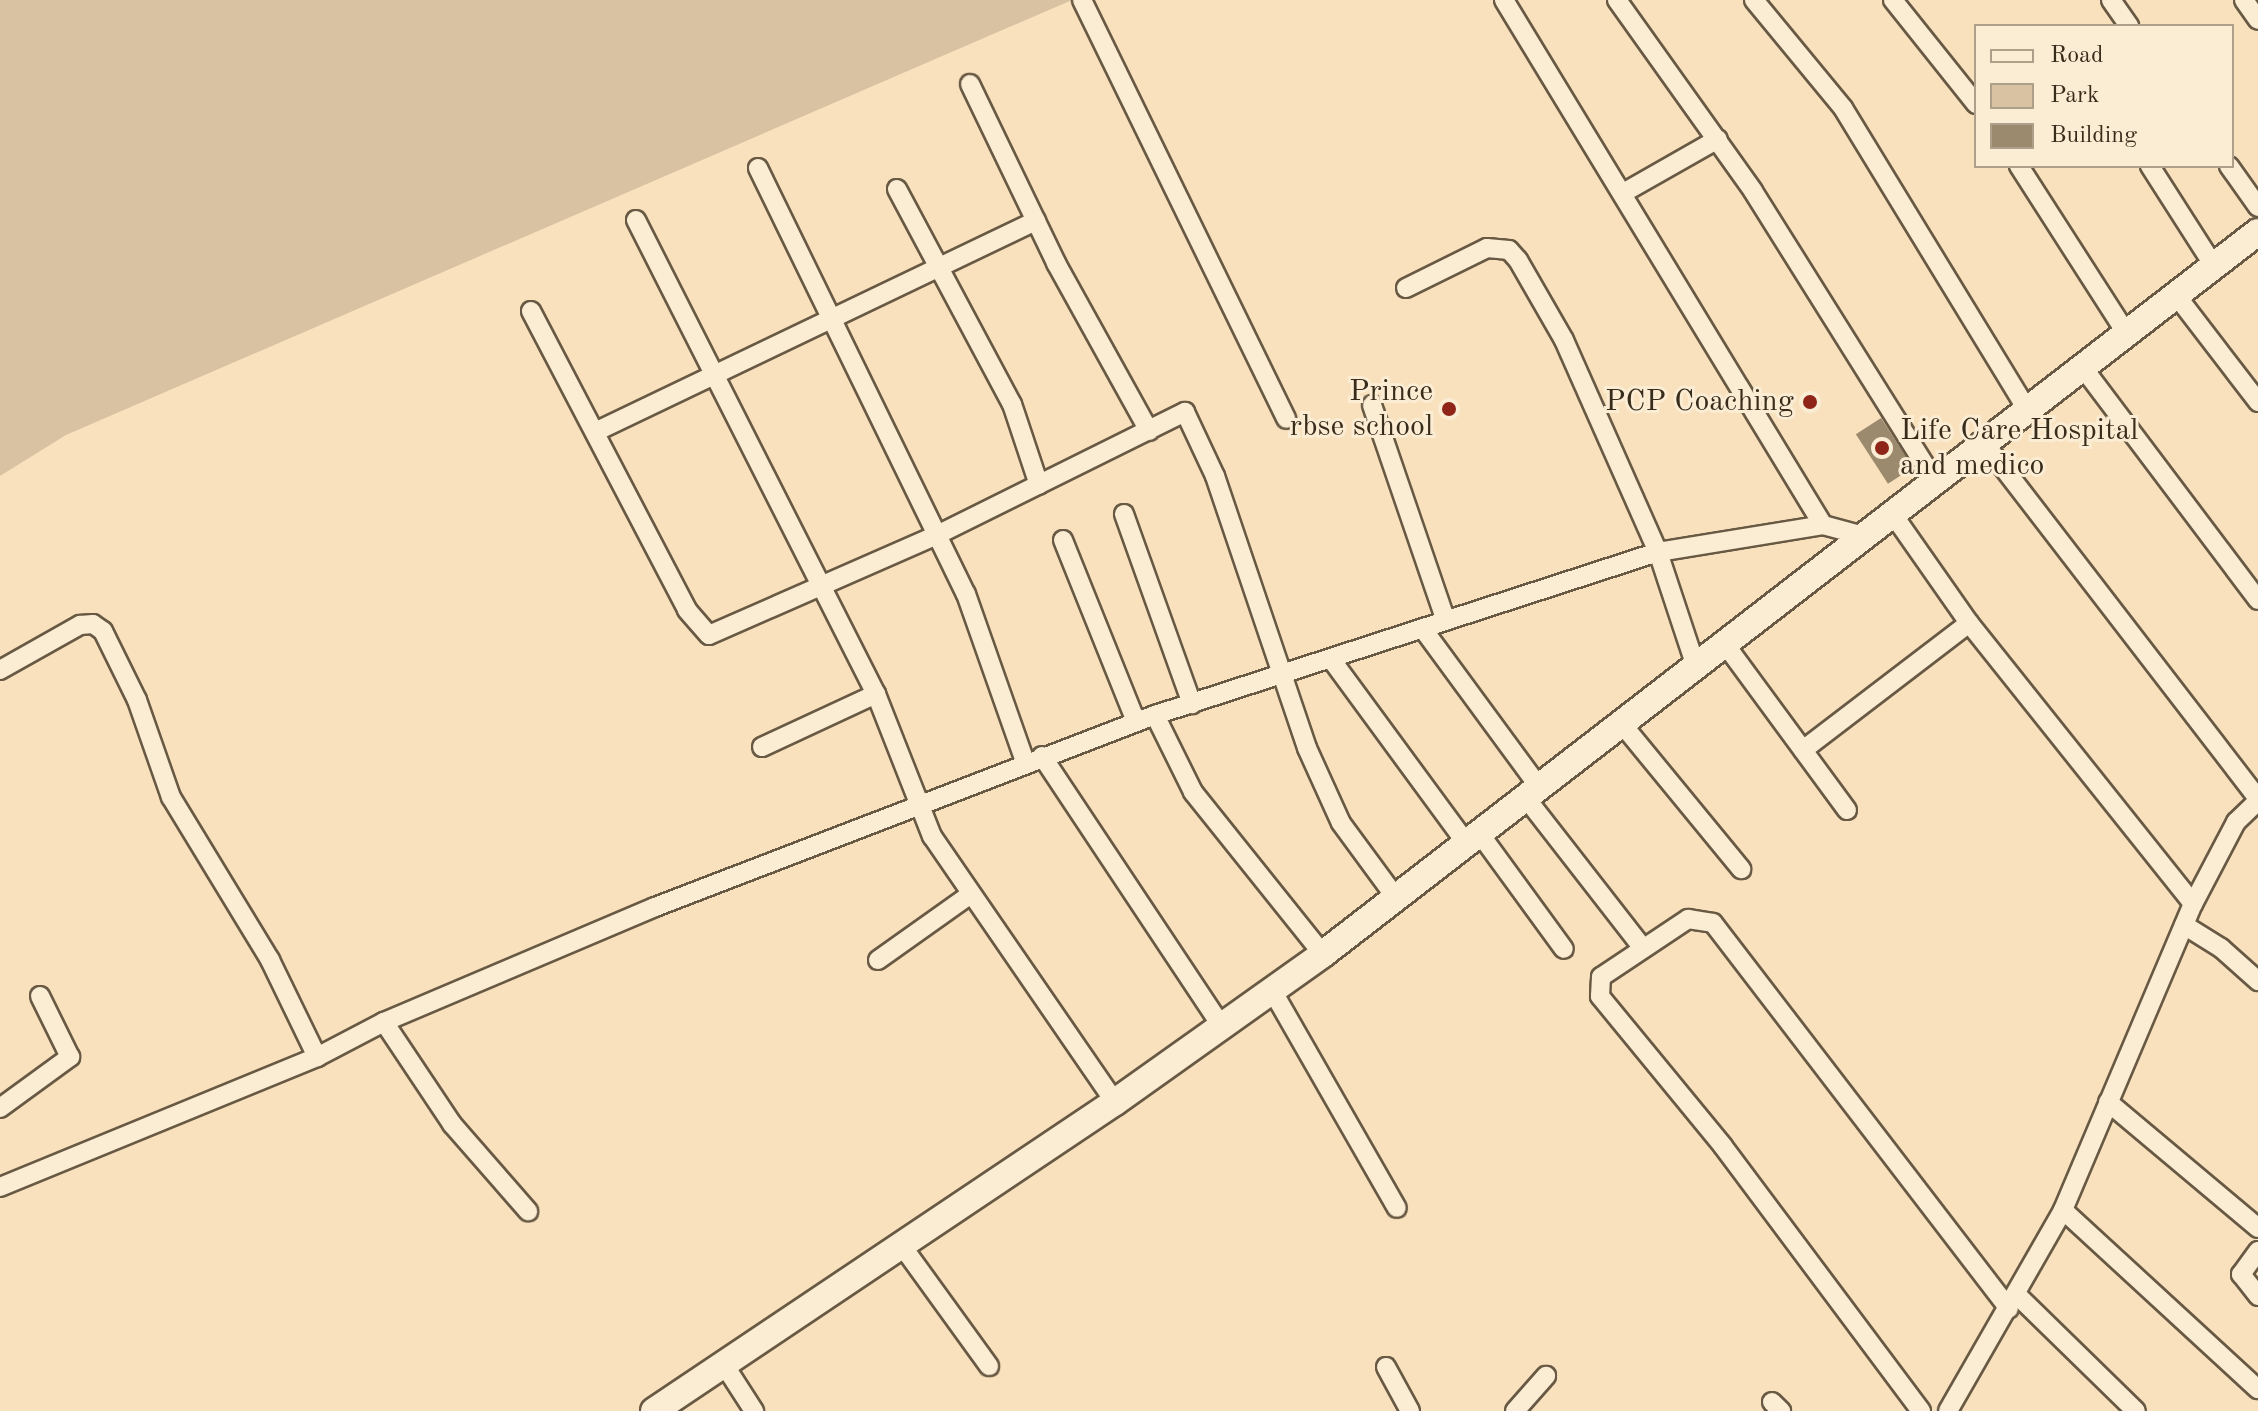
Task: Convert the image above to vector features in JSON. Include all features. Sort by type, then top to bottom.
[{"type":"street","points":[[1082,0],[1286,419]]},
{"type":"street","points":[[1504,0],[1823,525]]},
{"type":"street","points":[[1617,0],[1718,139],[1935,481]]},
{"type":"street","points":[[1754,0],[1843,108],[2029,413]]},
{"type":"street","points":[[1893,0],[1974,101]]},
{"type":"street","points":[[2111,0],[2128,24]]},
{"type":"street","points":[[2244,0],[2258,20]]},
{"type":"street","points":[[970,84],[1036,221],[1149,431]]},
{"type":"street","points":[[1623,193],[1718,139]]},
{"type":"street","points":[[758,168],[937,535],[976,619],[1033,759],[1221,1025]]},
{"type":"street","points":[[2020,168],[2127,334]]},
{"type":"street","points":[[2151,168],[2214,266]]},
{"type":"street","points":[[2230,168],[2258,207]]},
{"type":"street","points":[[897,189],[1012,404],[1039,485]]},
{"type":"street","points":[[636,220],[876,694],[932,836],[1115,1102]]},
{"type":"street","points":[[595,432],[1036,221]]},
{"type":"street","points":[[654,1411],[725,1366],[900,1243],[1115,1102],[1323,954],[1892,513],[2029,413],[2258,232]]},
{"type":"street","points":[[1406,288],[1487,248],[1509,250],[1539,289],[1658,552],[1696,667]]},
{"type":"street","points":[[2176,295],[2258,402]]},
{"type":"street","points":[[531,311],[702,632],[720,634],[823,588],[1185,412],[1215,476],[1284,677],[1297,726],[1341,823],[1396,898]]},
{"type":"street","points":[[2084,369],[2258,600]]},
{"type":"street","points":[[1372,405],[1446,621]]},
{"type":"street","points":[[1958,1407],[2063,1210],[2193,904],[2236,822],[2258,799],[1985,444]]},
{"type":"street","points":[[1892,513],[1969,623],[2193,904]]},
{"type":"street","points":[[1124,514],[1192,704]]},
{"type":"street","points":[[0,1187],[317,1057],[384,1022],[655,907],[1033,759],[1155,715],[1284,677],[1658,552],[1823,525],[1864,536]]},
{"type":"street","points":[[1063,540],[1136,722]]},
{"type":"street","points":[[1803,750],[1969,623]]},
{"type":"street","points":[[0,670],[80,625],[93,624],[103,631],[137,700],[171,797],[270,960],[317,1057]]},
{"type":"street","points":[[1423,629],[1533,793],[1642,947]]},
{"type":"street","points":[[1725,644],[1847,810]]},
{"type":"street","points":[[1331,659],[1564,949]]},
{"type":"street","points":[[762,747],[876,694]]},
{"type":"street","points":[[1155,715],[1193,792],[1323,954]]},
{"type":"street","points":[[1622,724],[1741,869]]},
{"type":"street","points":[[878,960],[971,894]]},
{"type":"street","points":[[1921,1411],[1723,1146],[1600,996],[1601,977],[1688,919],[1713,923],[2013,1302],[2136,1411]]},
{"type":"street","points":[[2184,925],[2258,981]]},
{"type":"street","points":[[1272,990],[1397,1208]]},
{"type":"street","points":[[0,1108],[70,1057],[40,996]]},
{"type":"street","points":[[384,1022],[452,1124],[528,1211]]},
{"type":"street","points":[[2108,1102],[2254,1217]]},
{"type":"street","points":[[2063,1210],[2258,1389]]},
{"type":"street","points":[[900,1243],[989,1366]]},
{"type":"street","points":[[2258,1251],[2241,1274],[2258,1296]]},
{"type":"street","points":[[725,1366],[754,1411]]},
{"type":"street","points":[[1386,1367],[1410,1411]]},
{"type":"street","points":[[1515,1411],[1546,1376]]},
{"type":"green space","points":[[0,0],[1072,0],[66,435],[0,476]]},
{"type":"building","points":[[1881,418],[1913,467],[1888,484],[1856,434]]},
{"type":"place","name":"PCP Coaching","points":[[1810,402]]},
{"type":"place","name":"Prince rbse school","points":[[1449,409]]},
{"type":"place","name":"Life Care Hospital and medico","points":[[1882,448]]}]
